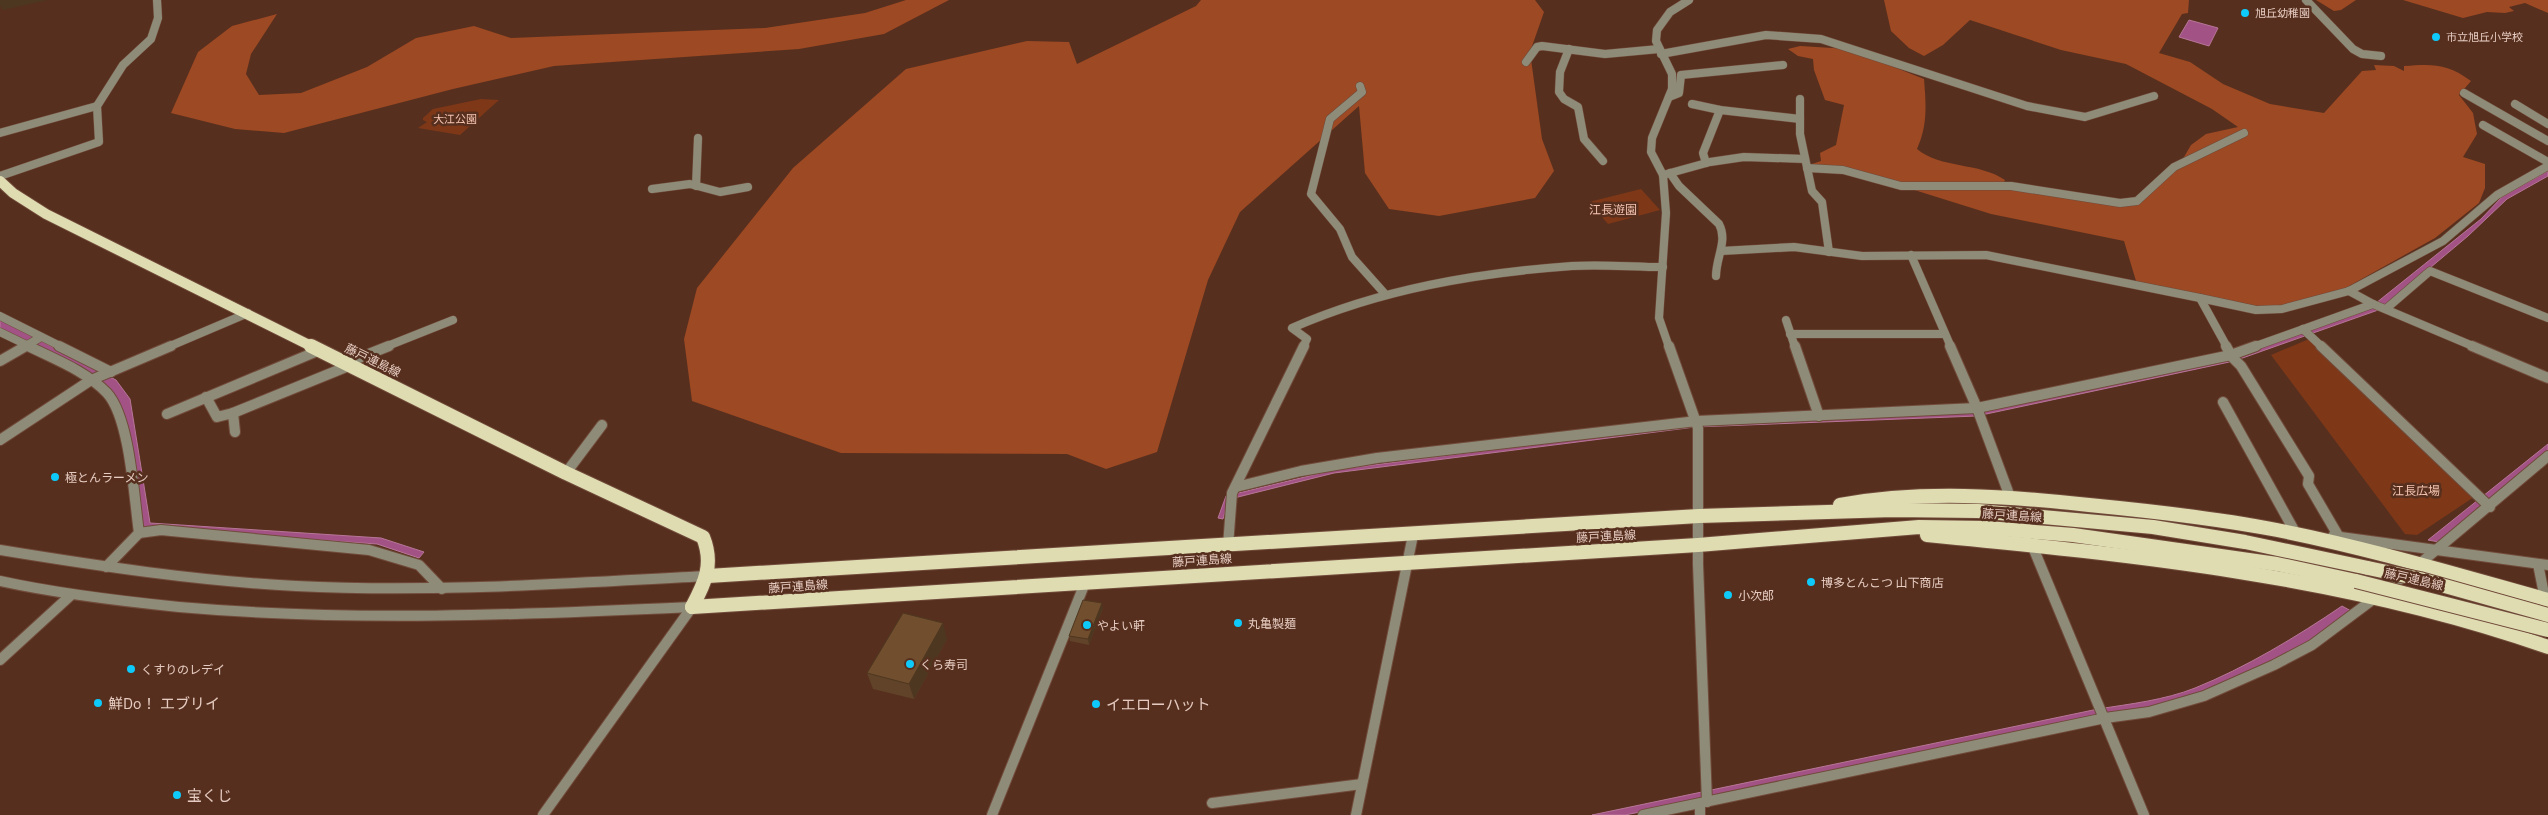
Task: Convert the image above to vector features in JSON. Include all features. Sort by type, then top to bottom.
[{"type":"main road","name":"藤戸連島線","points":[[0,181],[13,193],[46,214],[703,538],[710,551],[708,576],[692,607]]},
{"type":"main road","points":[[1800,512],[1878,498],[2010,497],[2119,508],[2276,530],[2419,564],[2547,600]]},
{"type":"main road","name":"藤戸連島線","points":[[708,576],[1413,535],[1698,516],[1892,510],[1978,511],[2153,527],[2245,542],[2420,579],[2548,615]]},
{"type":"main road","name":"藤戸連島線","points":[[692,607],[1698,545],[1919,527],[1987,528],[2073,535],[2277,564],[2469,608],[2548,630]]},
{"type":"main road","points":[[1876,530],[2160,560],[2254,575],[2375,599],[2470,621],[2548,647]]},
{"type":"street","points":[[0,176],[99,142],[97,106],[123,65],[151,39],[158,18],[156,0]]},
{"type":"street","points":[[1689,0],[1670,12],[1657,30],[1656,42],[1672,74],[1672,89],[1652,138],[1651,152],[1667,174],[1719,224],[1726,239],[1717,259],[1716,276]]},
{"type":"street","points":[[2306,0],[2353,49],[2362,54],[2381,56]]},
{"type":"street","points":[[1526,62],[1537,47],[1605,54],[1660,51],[1753,36],[1798,36],[1840,44],[1922,73],[2027,106],[2073,116],[2085,116],[2154,96]]},
{"type":"street","points":[[1569,49],[1562,65],[1558,90],[1560,95],[1578,107],[1584,138],[1603,161]]},
{"type":"street","points":[[1669,97],[1679,93],[1682,75],[1782,65]]},
{"type":"street","points":[[1360,86],[1362,92],[1357,98],[1330,119],[1311,194],[1340,229],[1352,257],[1386,294]]},
{"type":"street","points":[[2464,93],[2548,141]]},
{"type":"street","points":[[1800,99],[1800,134],[1812,191],[1822,202],[1829,252]]},
{"type":"street","points":[[1692,104],[1720,110],[1800,119]]},
{"type":"street","points":[[2515,104],[2548,124]]},
{"type":"street","points":[[0,134],[97,106]]},
{"type":"street","points":[[1706,163],[1703,153],[1720,110]]},
{"type":"street","points":[[2483,125],[2548,162]]},
{"type":"street","points":[[1807,168],[1843,170],[1902,186],[2011,186],[2120,203],[2137,200],[2174,167],[2199,153],[2244,133]]},
{"type":"street","points":[[696,186],[700,171],[696,155],[698,138]]},
{"type":"street","points":[[1667,174],[1706,163],[1744,157],[1805,159]]},
{"type":"street","points":[[1721,251],[1794,247],[1862,256],[1986,255],[2256,310],[2282,309],[2349,291],[2443,242],[2497,195],[2548,166]]},
{"type":"street","points":[[1667,174],[1659,318],[1697,424],[1704,803]]},
{"type":"street","points":[[652,189],[681,184],[720,192],[748,187]]},
{"type":"street","points":[[1911,255],[1977,408],[2010,497]]},
{"type":"street","points":[[1228,546],[1234,494],[1307,339],[1292,328],[1326,313],[1386,294],[1443,281],[1573,266],[1663,267]]},
{"type":"street","points":[[1234,494],[1301,472],[1377,458],[1697,424],[1977,408],[2233,358],[2380,306],[2430,271],[2548,318]]},
{"type":"street","points":[[2349,291],[2548,378]]},
{"type":"street","points":[[2200,298],[2233,358],[2309,476],[2308,484],[2339,537]]},
{"type":"street","points":[[0,440],[92,379],[248,313]]},
{"type":"street","points":[[0,316],[110,372]]},
{"type":"street","points":[[206,397],[217,417],[233,413],[453,320]]},
{"type":"street","points":[[1786,320],[1819,416]]},
{"type":"street","points":[[2306,331],[2489,506]]},
{"type":"street","points":[[0,332],[92,379],[113,401],[123,435],[139,533]]},
{"type":"street","points":[[1790,334],[1945,334]]},
{"type":"street","points":[[0,361],[40,337]]},
{"type":"street","points":[[167,414],[320,350]]},
{"type":"street","points":[[2223,402],[2295,532]]},
{"type":"street","points":[[233,413],[235,432]]},
{"type":"street","points":[[566,472],[602,426]]},
{"type":"street","points":[[1643,815],[2104,714],[2149,712],[2204,696],[2274,665],[2312,645],[2438,551],[2548,456]]},
{"type":"street","points":[[106,568],[139,533],[161,530],[369,550],[419,565],[442,589]]},
{"type":"street","points":[[2276,530],[2543,564],[2547,600]]},
{"type":"street","points":[[1356,815],[1413,535]]},
{"type":"street","points":[[2032,545],[2104,714],[2144,815]]},
{"type":"street","points":[[0,550],[106,568],[216,580],[297,586],[442,589],[708,576]]},
{"type":"street","points":[[0,581],[71,595],[186,608],[341,617],[452,617],[692,607]]},
{"type":"street","points":[[992,815],[1085,583]]},
{"type":"street","points":[[0,660],[71,595]]},
{"type":"street","points":[[543,815],[692,607]]},
{"type":"street","points":[[1212,804],[1362,784]]},
{"type":"green space","name":"大江公園","points":[[481,99],[499,100],[460,135],[418,128],[427,122],[423,118],[433,109]]},
{"type":"green space","name":"江長遊園","points":[[1641,189],[1660,210],[1608,224],[1589,202]]},
{"type":"green space","name":"江長広場","points":[[2309,339],[2474,497],[2417,535],[2405,534],[2271,355]]},
{"type":"shaded area","points":[[906,0],[949,0],[884,34],[799,49],[554,66],[453,89],[284,133],[235,129],[171,113],[198,52],[232,26],[277,14],[251,54],[246,74],[259,95],[301,93],[367,67],[416,38],[474,26],[511,38],[765,28],[865,13]]},
{"type":"shaded area","points":[[1201,0],[1535,0],[1544,12],[1530,52],[1542,139],[1554,171],[1535,198],[1439,216],[1389,209],[1365,173],[1359,106],[1240,212],[1208,280],[1157,452],[1106,469],[1067,454],[841,453],[692,401],[684,339],[697,288],[793,168],[906,69],[1027,41],[1069,42],[1077,64],[1196,6]]},
{"type":"shaded area","points":[[1884,0],[2189,0],[2188,13],[2182,14],[2159,53],[2190,62],[2223,84],[2270,104],[2324,113],[2362,71],[2376,70],[2374,65],[2394,66],[2404,71],[2404,66],[2431,65],[2447,68],[2471,81],[2459,95],[2473,113],[2477,134],[2463,157],[2485,164],[2485,188],[2479,203],[2435,238],[2342,290],[2280,306],[2257,306],[2136,281],[2124,241],[1991,214],[1908,188],[2014,188],[2123,205],[2142,202],[2177,169],[2191,145],[2206,134],[2238,127],[2212,109],[2126,64],[2061,50],[1970,20],[1943,45],[1924,56],[1909,48],[1891,31]]},
{"type":"shaded area","points":[[2316,0],[2356,0],[2341,10],[2334,11]]},
{"type":"shaded area","points":[[2403,0],[2548,0],[2548,13],[2525,3],[2509,7],[2514,11],[2505,13],[2487,12],[2463,18]]},
{"type":"shaded area","points":[[2189,20],[2218,28],[2209,46],[2179,37]]},
{"type":"shaded area","points":[[1800,46],[1849,49],[1924,79],[1925,123],[1917,149],[1937,160],[1995,174],[2005,180],[2003,184],[1902,184],[1812,167],[1812,164],[1821,161],[1820,153],[1836,145],[1844,105],[1825,100],[1814,70],[1813,59],[1798,56],[1788,49]]},
{"type":"shaded area","points":[[2548,171],[2548,176],[2507,199],[2468,236],[2381,309],[2234,361],[1977,416],[1695,427],[1334,473],[1238,497],[1228,501],[1223,519],[1218,518],[1226,496],[1334,470],[1694,424],[1974,412],[2160,374],[2371,307],[2481,219],[2502,197]]},
{"type":"shaded area","points":[[0,320],[101,372],[93,376],[0,328]]},
{"type":"shaded area","points":[[108,376],[116,380],[130,399],[150,523],[381,538],[424,552],[419,558],[377,544],[142,528],[119,402],[99,380]]},
{"type":"shaded area","points":[[2548,444],[2548,450],[2439,542],[2428,540]]},
{"type":"shaded area","points":[[2342,606],[2353,612],[2309,643],[2202,694],[2148,711],[1625,815],[1592,815],[2098,709],[2172,696],[2214,680],[2252,661],[2308,629]]},
{"type":"building","name":"やよい軒","points":[[1083,600],[1102,603],[1088,639],[1069,636]]},
{"type":"building","points":[[903,613],[943,623],[909,684],[867,673]]},
{"type":"place","name":"旭丘幼稚園","points":[[2245,13]]},
{"type":"place","name":"市立旭丘小学校","points":[[2436,37]]},
{"type":"place","name":"極とんラーメン","points":[[55,477]]},
{"type":"place","name":"博多とんこつ 山下商店","points":[[1811,582]]},
{"type":"place","name":"小次郎","points":[[1728,595]]},
{"type":"place","name":"丸亀製麺","points":[[1238,623]]},
{"type":"place","name":"やよい軒","points":[[1087,625]]},
{"type":"place","name":"くら寿司","points":[[910,664]]},
{"type":"place","name":"くすりのレデイ","points":[[131,669]]},
{"type":"place","name":"鮮Do！ エブリイ","points":[[98,703]]},
{"type":"place","name":"イエローハット","points":[[1096,704]]},
{"type":"place","name":"宝くじ","points":[[177,795]]}]
